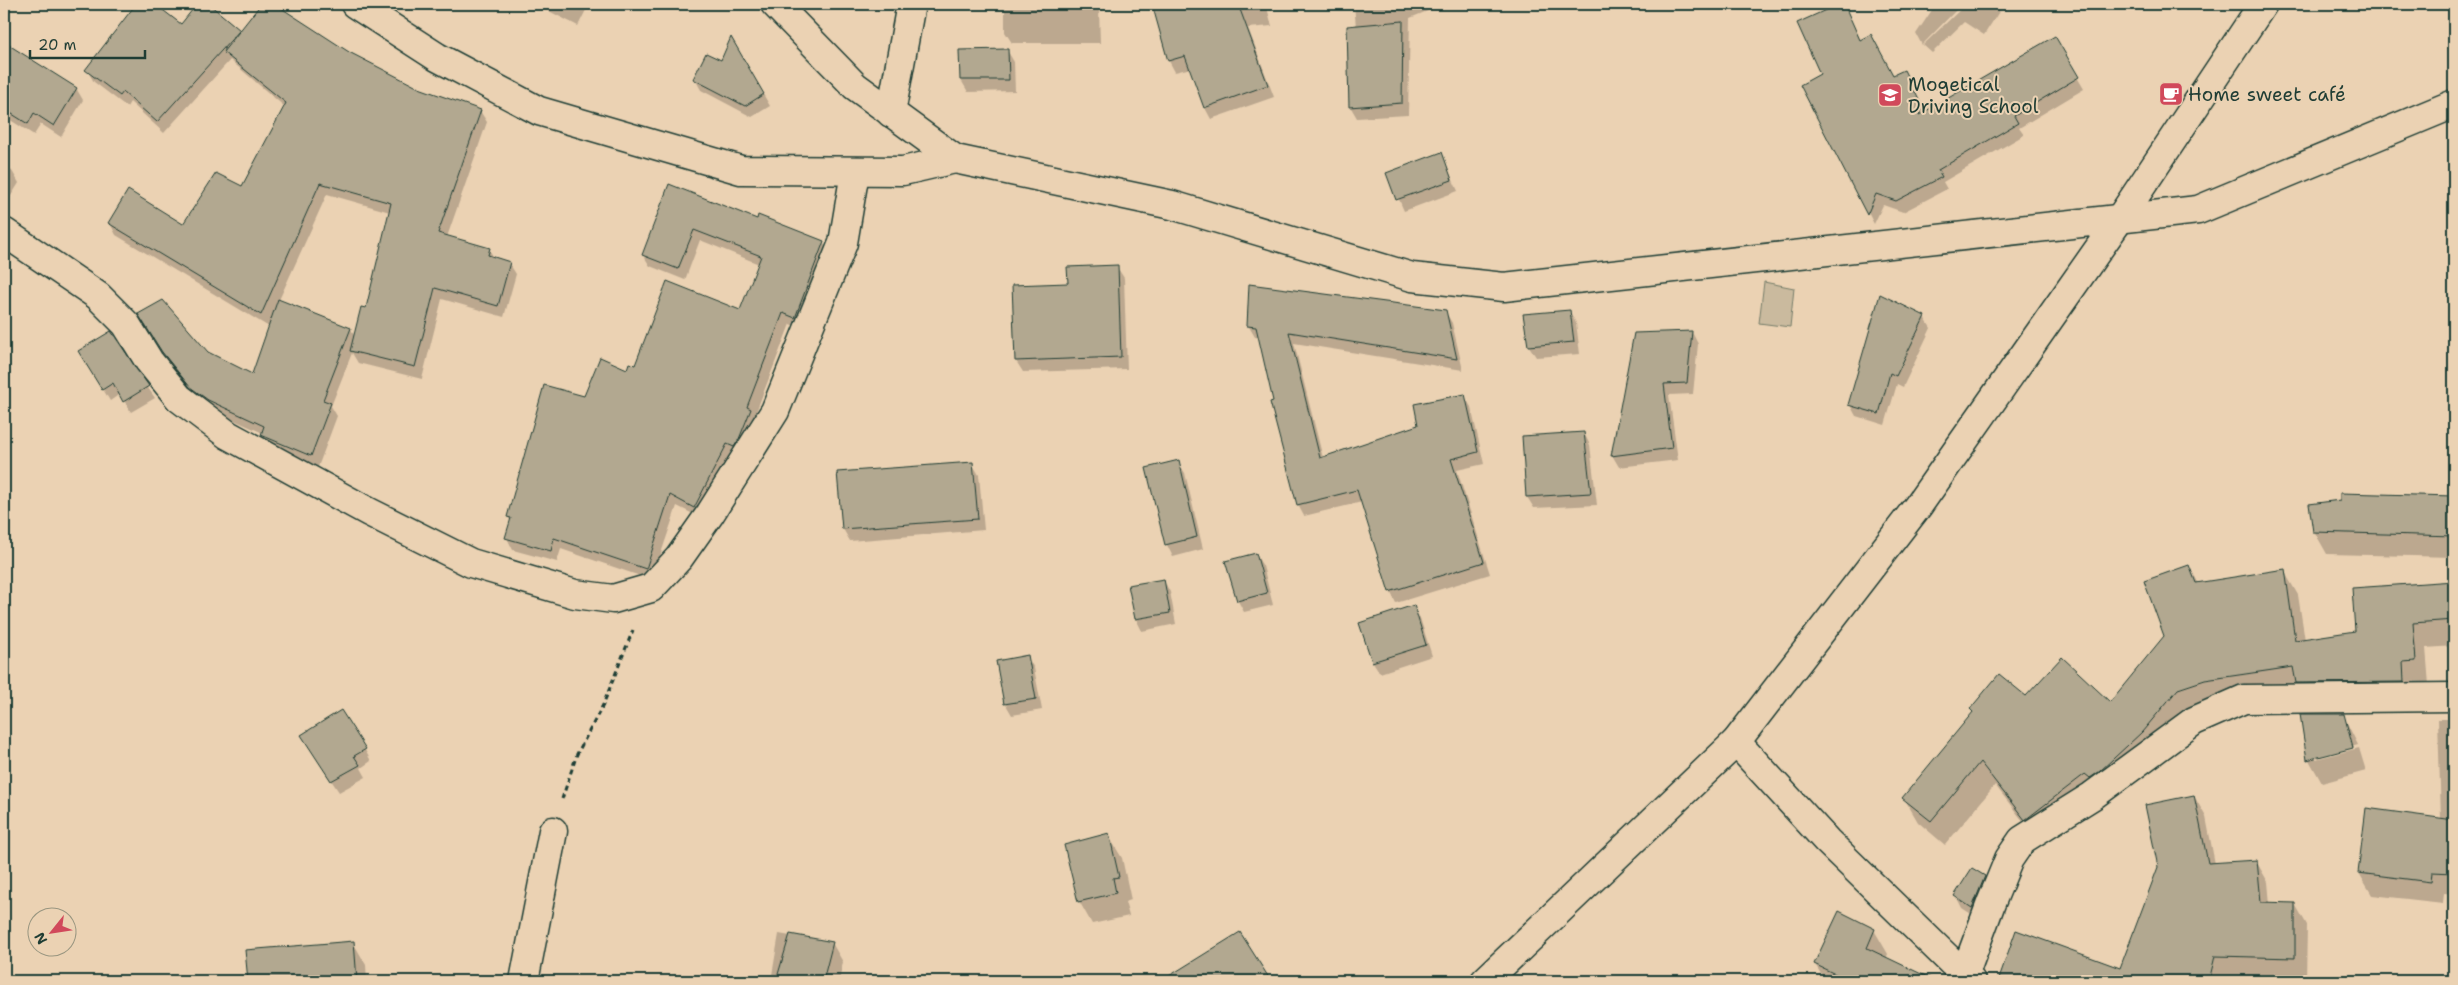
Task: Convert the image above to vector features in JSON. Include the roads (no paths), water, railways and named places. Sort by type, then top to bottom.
[{"type":"main road","points":[[355,4],[437,57],[539,111],[740,170],[904,171],[955,160],[1172,205],[1412,277],[1504,287],[2121,216],[2198,210],[2454,104]]},
{"type":"main road","points":[[775,4],[855,86],[955,160]]},
{"type":"main road","points":[[891,113],[911,4]]},
{"type":"main road","points":[[1485,981],[1736,742],[1918,506],[2121,216],[2263,4]]},
{"type":"main road","points":[[4,232],[98,296],[126,324],[149,361],[179,398],[228,435],[369,512],[471,563],[576,594],[613,599],[650,588],[679,558],[700,529],[775,411],[843,243],[855,172]]},
{"type":"main road","points":[[1736,742],[1827,841],[1968,979],[1991,902],[2009,859],[2022,840],[2092,796],[2194,721],[2244,699],[2454,697]]},
{"type":"main road","points":[[524,981],[553,831]]},
{"type":"place","name":"Home sweet café","points":[[2171,94]]},
{"type":"place","name":"Mogetical Driving School","points":[[1890,95]]}]
